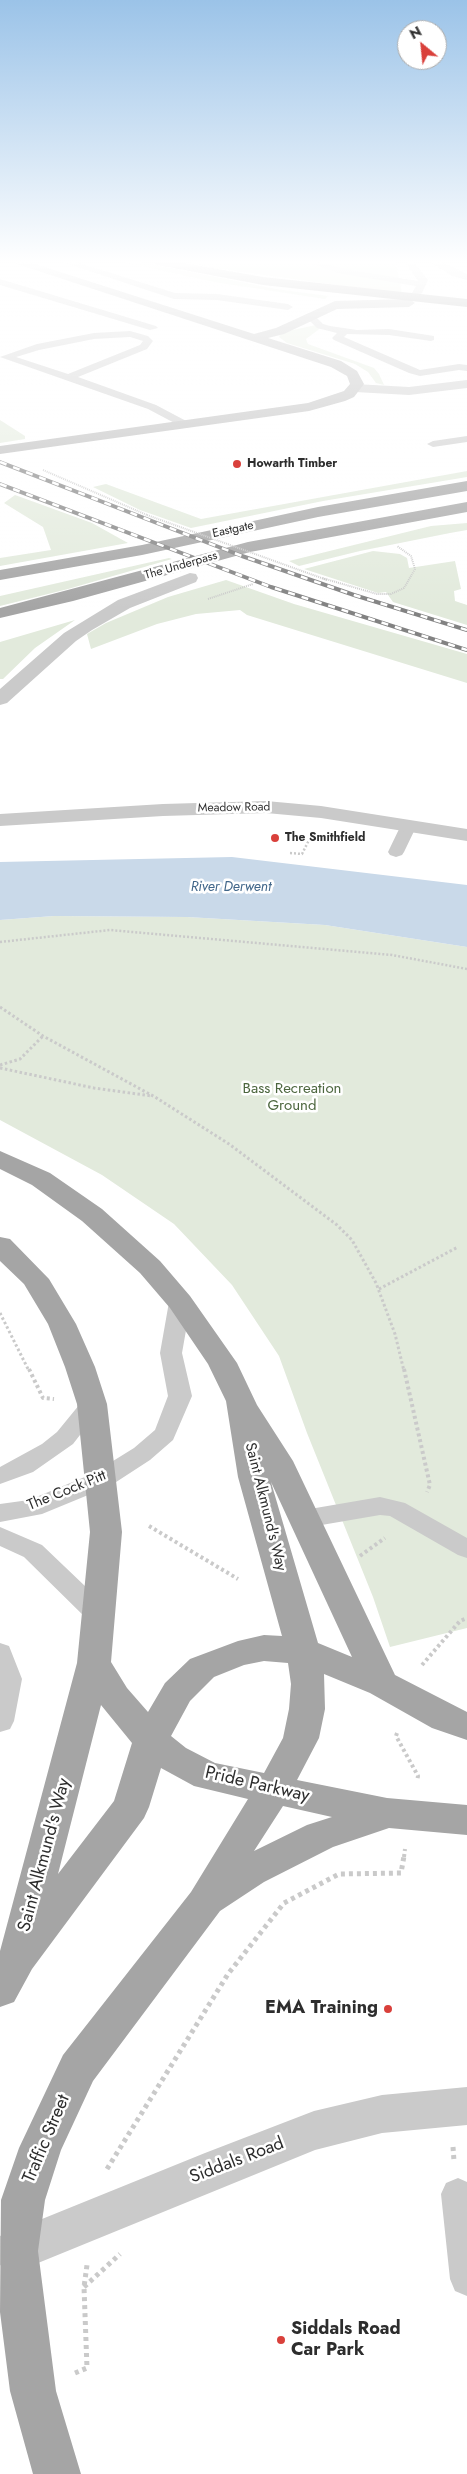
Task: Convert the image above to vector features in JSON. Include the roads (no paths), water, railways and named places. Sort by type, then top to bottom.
[{"type":"main road","name":"Eastgate","points":[[0,575],[142,550],[318,512],[467,486]]},
{"type":"main road","points":[[39,621],[364,526],[467,507]]},
{"type":"main road","name":"The Underpass","points":[[0,613],[76,595],[248,547],[364,526]]},
{"type":"main road","points":[[0,588],[142,550]]},
{"type":"main road","name":"Saint Alkmund's Way","points":[[0,1158],[40,1180],[92,1215],[150,1267],[180,1302],[222,1363],[241,1401],[254,1477],[303,1651],[308,1684],[307,1708],[300,1738],[273,1791],[249,1827],[205,1904]]},
{"type":"main road","name":"Saint Alkmund's Way","points":[[0,1245],[35,1279],[62,1324],[80,1367],[92,1404],[106,1532],[94,1663],[18,1956]]},
{"type":"main road","points":[[241,1401],[277,1461],[382,1684]]},
{"type":"main road","points":[[0,1990],[18,1956],[131,1807],[151,1740],[177,1692],[202,1668],[238,1654],[264,1648],[303,1651],[382,1684],[437,1714],[467,1726]]},
{"type":"main road","name":"Pride Parkway","points":[[94,1663],[116,1698],[151,1740],[173,1758],[207,1776],[387,1813],[467,1820]]},
{"type":"main road","points":[[205,1904],[251,1871],[320,1836],[387,1813]]},
{"type":"main road","name":"Traffic Street","points":[[57,2474],[33,2391],[5,2254],[40,2148],[78,2068],[205,1904]]},
{"type":"street","points":[[355,377],[357,380],[355,388]]},
{"type":"street","points":[[0,450],[186,425],[325,403],[340,398],[355,388],[409,390],[467,384]]},
{"type":"street","points":[[0,699],[70,636],[124,604],[190,578]]},
{"type":"street","name":"Meadow Road","points":[[0,820],[163,810],[266,807],[321,812],[467,834]]},
{"type":"street","name":"Siddals Road","points":[[5,2254],[314,2131],[382,2114],[458,2106]]},
{"type":"lane","points":[[70,377],[152,407],[186,425]]},
{"type":"lane","points":[[433,444],[467,439]]},
{"type":"lane","points":[[396,852],[409,825]]},
{"type":"lane","name":"The Cock Pitt","points":[[0,1514],[33,1508],[100,1480],[142,1454],[164,1434],[180,1396],[171,1353],[180,1302]]},
{"type":"lane","points":[[0,1476],[24,1466],[50,1450],[65,1438],[92,1404]]},
{"type":"lane","points":[[304,1518],[380,1506],[396,1509],[467,1549]]},
{"type":"lane","points":[[0,1536],[33,1551],[99,1615]]},
{"type":"lane","points":[[0,1654],[9,1679],[0,1721]]},
{"type":"lane","points":[[458,2194],[467,2278]]},
{"type":"water","name":"River Derwent","points":[[232,857],[467,885],[467,947],[325,925],[187,917],[54,916],[0,920],[0,862]]},
{"type":"railway","points":[[0,462],[242,556],[354,595],[467,630]]},
{"type":"railway","points":[[0,484],[271,587],[467,650]]},
{"type":"place","name":"Howarth Timber","points":[[237,464]]},
{"type":"place","name":"The Smithfield","points":[[275,838]]},
{"type":"place","name":"EMA Training","points":[[388,2009]]},
{"type":"place","name":"Siddals Road Car Park","points":[[281,2340]]},
{"type":"park label","name":"Bass Recreation Ground","points":[[292,1098]]}]
